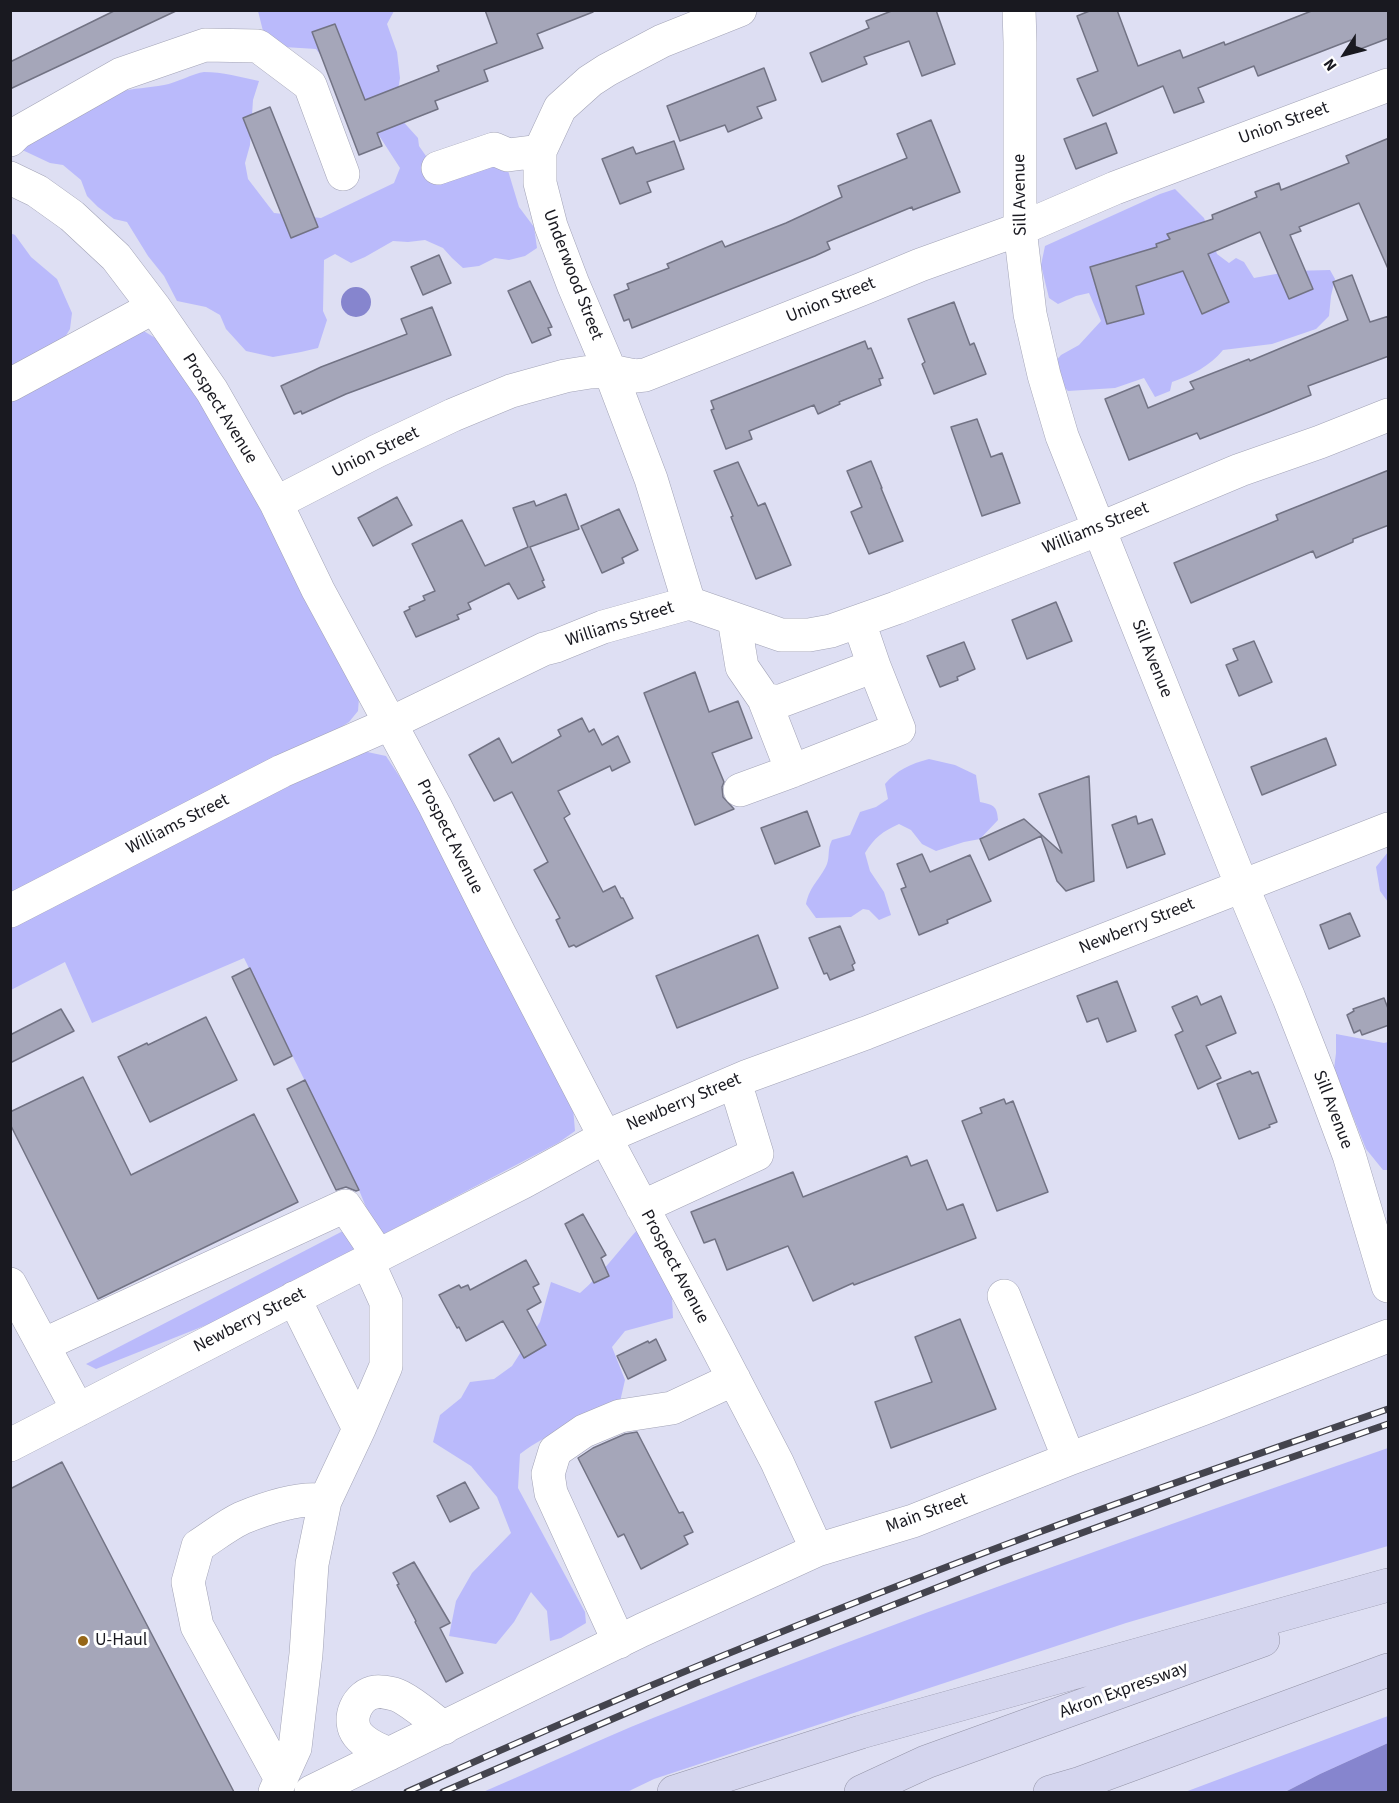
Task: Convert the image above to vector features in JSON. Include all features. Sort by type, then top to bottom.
[{"type":"highway","points":[[674,1792],[861,1731],[1389,1585]]},
{"type":"highway","name":"Akron Expressway","points":[[861,1792],[926,1762],[1389,1595]]},
{"type":"highway","points":[[1050,1792],[1071,1788],[1389,1670]]},
{"type":"street","name":"Underwood Street","points":[[690,603],[658,499],[610,371],[573,285],[551,226],[540,183],[540,151],[560,108],[590,81],[662,41],[740,10]]},
{"type":"street","name":"Sill Avenue","points":[[1019,10],[1020,229],[1030,315],[1044,375],[1062,436],[1098,529],[1242,886],[1290,998],[1349,1155],[1389,1286]]},
{"type":"street","points":[[10,140],[121,74],[205,45],[258,46],[310,85],[344,174]]},
{"type":"street","name":"Union Street","points":[[276,503],[376,451],[511,391],[565,376],[610,371],[635,376],[645,375],[920,265],[1020,229],[1125,185],[1389,86]]},
{"type":"street","points":[[438,168],[494,149],[508,155],[540,151]]},
{"type":"street","name":"Prospect Avenue","points":[[10,178],[37,191],[72,216],[116,257],[212,391],[276,503],[318,590],[435,806],[504,944],[777,1462],[818,1550]]},
{"type":"street","points":[[10,385],[154,307]]},
{"type":"street","name":"Williams Street","points":[[10,911],[282,771],[389,724],[544,649],[603,627],[690,603],[781,636],[831,631],[1098,529],[1240,470],[1389,415]]},
{"type":"street","points":[[734,619],[742,667],[764,699],[792,771]]},
{"type":"street","points":[[740,790],[899,729],[859,622]]},
{"type":"street","points":[[764,699],[778,702],[874,666]]},
{"type":"street","name":"Newberry Street","points":[[10,1445],[523,1182],[605,1137],[735,1082],[1389,829]]},
{"type":"street","points":[[642,1206],[757,1154],[735,1082]]},
{"type":"street","points":[[43,1345],[345,1206],[373,1258],[386,1302],[386,1366],[326,1501],[312,1564],[306,1654],[295,1748],[278,1786]]},
{"type":"street","points":[[10,1284],[78,1410]]},
{"type":"street","points":[[1004,1296],[1069,1459]]},
{"type":"street","points":[[294,1298],[359,1429]]},
{"type":"street","name":"Main Street","points":[[310,1792],[619,1642],[818,1550],[913,1521],[1389,1336]]},
{"type":"street","points":[[619,1642],[551,1493],[548,1474],[555,1451],[584,1431],[620,1416],[672,1408],[734,1379]]},
{"type":"street","points":[[278,1786],[197,1626],[188,1582],[198,1546],[241,1519],[282,1505],[318,1499],[326,1501]]},
{"type":"street","points":[[389,1754],[371,1746],[358,1736],[354,1729],[352,1719],[359,1701],[375,1691],[396,1694],[444,1728]]},
{"type":"shaded area","points":[[258,11],[394,11],[387,24],[397,52],[400,78],[396,103],[399,117],[418,138],[419,146],[438,168],[506,164],[519,207],[534,227],[537,248],[525,256],[509,260],[495,258],[479,266],[463,268],[443,248],[425,240],[393,241],[351,263],[335,254],[324,260],[323,311],[327,320],[318,348],[273,357],[246,351],[226,329],[220,315],[206,307],[177,301],[164,276],[148,256],[127,222],[114,219],[98,207],[87,196],[81,180],[63,165],[50,163],[16,147],[118,92],[169,84],[204,72],[218,73],[259,81],[253,100],[250,145],[245,163],[248,179],[274,213],[321,218],[394,183],[400,168],[316,49],[284,47],[263,31]]},
{"type":"shaded area","points":[[1175,189],[1204,218],[1217,254],[1229,263],[1236,258],[1244,262],[1254,278],[1292,271],[1330,270],[1335,279],[1329,316],[1316,329],[1272,344],[1223,350],[1200,369],[1172,382],[1170,391],[1155,397],[1144,378],[1115,388],[1068,391],[1055,378],[1055,362],[1061,355],[1079,345],[1101,321],[1089,293],[1058,304],[1049,298],[1041,265],[1045,246]]},
{"type":"shaded area","points":[[10,233],[15,235],[31,257],[57,279],[72,313],[70,329],[57,350],[10,380]]},
{"type":"shaded area","points":[[356,287],[362,288],[370,296],[370,308],[362,316],[356,317],[350,316],[342,308],[341,302],[342,296],[350,288]]},
{"type":"shaded area","points":[[142,330],[157,339],[199,397],[318,613],[359,698],[358,711],[349,722],[307,749],[11,900],[11,399]]},
{"type":"shaded area","points":[[358,750],[386,756],[411,794],[573,1107],[575,1131],[558,1143],[224,1318],[96,1369],[86,1364],[370,1217],[359,1190],[244,958],[92,1023],[65,962],[11,990],[11,927]]},
{"type":"shaded area","points":[[929,759],[955,765],[976,775],[980,802],[994,806],[998,820],[980,839],[936,851],[922,844],[911,830],[899,824],[888,829],[875,839],[865,853],[870,871],[884,892],[891,915],[879,920],[869,910],[863,909],[851,917],[816,918],[806,904],[810,892],[827,864],[832,840],[850,835],[860,812],[876,807],[888,799],[885,784],[894,775],[910,765]]},
{"type":"shaded area","points":[[1388,852],[1388,902],[1380,891],[1376,867]]},
{"type":"shaded area","points":[[1336,1034],[1388,1042],[1388,1170],[1383,1170],[1366,1149],[1334,1069]]},
{"type":"shaded area","points":[[638,1229],[671,1278],[673,1318],[625,1331],[612,1347],[625,1380],[619,1406],[567,1426],[520,1454],[518,1488],[585,1612],[586,1623],[561,1638],[550,1641],[547,1611],[531,1592],[514,1622],[496,1644],[449,1636],[456,1601],[472,1573],[511,1533],[497,1497],[471,1466],[433,1442],[440,1415],[461,1398],[470,1382],[494,1379],[512,1366],[540,1322],[551,1282],[580,1293]]},
{"type":"shaded area","points":[[1388,1448],[1388,1546],[1126,1623],[654,1779],[627,1792],[483,1792],[631,1727],[835,1647]]},
{"type":"shaded area","points":[[1388,1716],[1388,1743],[1285,1792],[1185,1792]]},
{"type":"shaded area","points":[[1388,1743],[1388,1792],[1285,1792],[1320,1774]]},
{"type":"building","points":[[116,10],[178,10],[10,89],[10,62]]},
{"type":"building","points":[[485,10],[593,10],[593,12],[537,34],[543,48],[484,70],[488,81],[435,101],[438,109],[377,133],[382,146],[359,155],[312,32],[335,24],[365,100],[439,71],[437,66],[497,43]]},
{"type":"building","points":[[894,10],[936,10],[955,64],[922,76],[909,41],[864,57],[867,64],[822,82],[810,53],[869,28],[866,21]]},
{"type":"building","points":[[1092,10],[1117,10],[1138,66],[1180,50],[1183,58],[1224,42],[1225,45],[1314,10],[1389,10],[1389,38],[1355,51],[1351,40],[1258,76],[1254,66],[1198,88],[1204,102],[1174,113],[1163,86],[1093,116],[1077,79],[1098,71],[1077,16]]},
{"type":"building","points":[[764,68],[776,100],[757,107],[762,118],[728,132],[725,125],[680,141],[667,106]]},
{"type":"building","points":[[270,107],[318,227],[291,238],[243,118]]},
{"type":"building","points":[[931,120],[960,192],[913,210],[912,207],[827,242],[830,249],[815,256],[632,328],[629,319],[624,321],[614,295],[629,289],[627,284],[669,268],[667,264],[722,241],[725,247],[786,223],[842,197],[838,186],[907,158],[897,134]]},
{"type":"building","points":[[1106,123],[1117,153],[1076,169],[1064,139]]},
{"type":"building","points":[[1389,138],[1389,271],[1359,203],[1299,227],[1301,231],[1290,235],[1313,289],[1289,299],[1260,232],[1208,254],[1229,302],[1202,314],[1183,271],[1136,286],[1144,314],[1107,324],[1090,267],[1157,247],[1156,244],[1170,239],[1167,234],[1213,219],[1212,215],[1257,197],[1255,192],[1279,183],[1281,190],[1349,163],[1346,156]]},
{"type":"building","points":[[674,141],[684,169],[647,182],[651,192],[620,204],[602,159],[633,147],[636,154]]},
{"type":"building","points":[[439,255],[451,283],[423,295],[411,267]]},
{"type":"building","points":[[1352,275],[1370,322],[1389,316],[1389,356],[1308,386],[1311,395],[1269,412],[1200,439],[1197,433],[1129,460],[1105,399],[1139,385],[1148,408],[1194,389],[1190,382],[1249,359],[1250,361],[1348,320],[1333,282]]},
{"type":"building","points":[[530,281],[552,327],[548,328],[551,335],[532,343],[508,291]]},
{"type":"building","points":[[954,302],[970,345],[974,343],[986,374],[934,394],[922,364],[925,362],[908,319]]},
{"type":"building","points":[[432,307],[451,355],[346,394],[302,414],[301,411],[294,414],[281,386],[321,367],[407,334],[401,319]]},
{"type":"building","points":[[865,341],[868,349],[871,348],[883,378],[879,379],[881,385],[839,402],[840,404],[818,414],[814,405],[749,431],[752,439],[726,449],[711,410],[714,409],[711,401]]},
{"type":"building","points":[[977,419],[991,457],[1002,453],[1020,503],[982,516],[951,427]]},
{"type":"building","points":[[871,461],[903,541],[869,554],[851,512],[862,507],[847,471]]},
{"type":"building","points":[[738,462],[758,506],[765,503],[791,565],[756,579],[714,471]]},
{"type":"building","points":[[1389,470],[1389,525],[1353,539],[1353,542],[1316,558],[1313,551],[1191,603],[1174,563],[1278,520],[1276,515]]},
{"type":"building","points":[[566,494],[579,529],[530,547],[545,587],[518,599],[509,583],[468,603],[471,609],[457,615],[459,619],[416,637],[404,612],[410,609],[409,607],[425,600],[423,596],[435,591],[412,544],[462,520],[485,566],[528,547],[513,508],[534,501],[536,506]]},
{"type":"building","points":[[397,497],[412,525],[373,546],[358,518]]},
{"type":"building","points":[[619,509],[638,550],[622,558],[624,563],[602,573],[581,526]]},
{"type":"building","points":[[1056,602],[1072,641],[1027,659],[1012,620]]},
{"type":"building","points":[[1254,641],[1272,682],[1239,696],[1226,665],[1238,660],[1233,649]]},
{"type":"building","points":[[964,642],[975,669],[957,677],[958,680],[940,687],[927,656]]},
{"type":"building","points":[[695,672],[709,712],[738,701],[752,738],[712,753],[724,782],[723,797],[734,809],[695,825],[644,693]]},
{"type":"building","points":[[582,718],[589,732],[594,729],[602,745],[618,736],[630,762],[612,771],[610,766],[558,791],[570,814],[564,818],[603,892],[615,886],[633,918],[576,947],[574,945],[569,947],[556,920],[560,918],[534,870],[548,862],[512,792],[494,801],[469,755],[499,738],[512,763],[561,736],[558,730]]},
{"type":"building","points":[[1326,738],[1336,765],[1262,795],[1251,767]]},
{"type":"building","points":[[1089,776],[1094,881],[1066,891],[1057,881],[1041,836],[989,860],[980,839],[1024,819],[1062,853],[1039,794]]},
{"type":"building","points":[[807,811],[820,846],[775,864],[761,828]]},
{"type":"building","points":[[1136,816],[1138,824],[1152,819],[1165,854],[1127,868],[1112,825]]},
{"type":"building","points":[[922,854],[930,872],[970,855],[991,901],[919,935],[901,889],[906,887],[897,864]]},
{"type":"building","points":[[1350,913],[1360,936],[1329,949],[1320,925]]},
{"type":"building","points":[[840,926],[855,963],[852,965],[854,970],[830,980],[827,973],[824,974],[809,938]]},
{"type":"building","points":[[758,935],[778,988],[677,1028],[656,976]]},
{"type":"building","points":[[250,968],[292,1056],[274,1065],[232,977]]},
{"type":"building","points":[[1117,981],[1136,1031],[1107,1042],[1098,1018],[1087,1022],[1077,996]]},
{"type":"building","points":[[1197,996],[1201,1005],[1221,996],[1236,1033],[1206,1046],[1221,1078],[1198,1089],[1175,1035],[1183,1031],[1172,1007]]},
{"type":"building","points":[[1384,998],[1389,1011],[1389,1025],[1362,1035],[1360,1030],[1354,1033],[1347,1015],[1354,1011],[1353,1009]]},
{"type":"building","points":[[61,1009],[74,1031],[10,1063],[10,1035]]},
{"type":"building","points":[[206,1017],[237,1080],[150,1122],[118,1057]]},
{"type":"building","points":[[1250,1071],[1252,1074],[1258,1072],[1277,1122],[1239,1139],[1217,1084]]},
{"type":"building","points":[[83,1077],[131,1175],[254,1114],[298,1202],[98,1299],[10,1124],[10,1112]]},
{"type":"building","points":[[305,1080],[359,1190],[346,1187],[336,1190],[287,1089]]},
{"type":"building","points":[[1004,1099],[1006,1104],[1013,1101],[1048,1192],[997,1211],[962,1121],[982,1113],[980,1108]]},
{"type":"building","points":[[907,1156],[911,1166],[927,1160],[947,1210],[963,1204],[976,1238],[854,1285],[853,1283],[813,1301],[788,1246],[727,1270],[715,1239],[704,1243],[691,1212],[793,1172],[803,1197]]},
{"type":"building","points":[[583,1214],[606,1255],[601,1258],[609,1276],[594,1283],[565,1224]]},
{"type":"building","points":[[526,1260],[539,1284],[533,1287],[541,1302],[527,1310],[546,1345],[524,1358],[503,1321],[466,1341],[439,1295],[459,1285],[461,1288],[468,1285],[470,1290]]},
{"type":"building","points":[[960,1319],[996,1409],[891,1448],[875,1402],[932,1382],[915,1337]]},
{"type":"building","points":[[656,1339],[666,1360],[628,1379],[617,1356]]},
{"type":"building","points":[[637,1432],[679,1513],[683,1512],[693,1532],[684,1536],[688,1544],[641,1569],[624,1534],[618,1537],[578,1458],[593,1448],[625,1434]]},
{"type":"building","name":"U-Haul","points":[[62,1462],[234,1792],[10,1792],[10,1489]]},
{"type":"building","points":[[465,1482],[479,1508],[450,1522],[437,1496]]},
{"type":"building","points":[[414,1562],[450,1623],[440,1628],[463,1673],[446,1682],[393,1573]]},
{"type":"railway","points":[[407,1792],[640,1690],[875,1595],[1122,1502],[1388,1409]]},
{"type":"railway","points":[[443,1792],[696,1683],[997,1564],[1229,1479],[1388,1424]]},
{"type":"place","name":"U-Haul","points":[[83,1641]]}]
